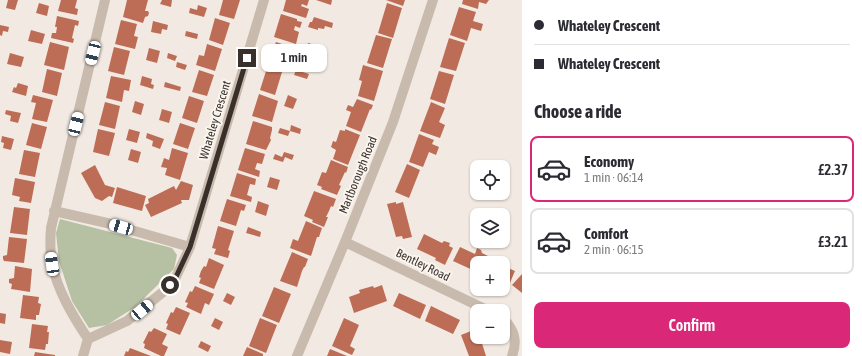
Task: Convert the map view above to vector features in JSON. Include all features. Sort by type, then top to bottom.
[{"type":"street","points":[[83,356],[88,339],[70,310],[52,264],[50,242],[54,211],[105,0]]},
{"type":"street","name":"Whateley Crescent","points":[[88,339],[127,321],[163,292],[176,277],[190,247],[264,0]]},
{"type":"street","name":"Marlborough Road","points":[[297,356],[393,122],[432,0]]},
{"type":"street","points":[[54,211],[107,223],[190,247]]},
{"type":"street","name":"Bentley Road","points":[[345,242],[474,304]]},
{"type":"street","points":[[510,327],[515,339],[512,356]]},
{"type":"green space","points":[[60,219],[172,248],[177,255],[174,269],[135,307],[107,325],[89,328],[72,301],[59,261],[56,233]]},
{"type":"building","points":[[8,0],[18,0],[15,10],[6,8]]},
{"type":"building","points":[[61,0],[77,0],[75,8],[78,9],[77,15],[58,11]]},
{"type":"building","points":[[127,0],[148,0],[145,11],[148,11],[149,13],[148,16],[145,17],[143,23],[123,17]]},
{"type":"building","points":[[162,0],[172,0],[171,7],[160,4]]},
{"type":"building","points":[[223,0],[240,0],[234,19],[219,15]]},
{"type":"building","points":[[286,0],[309,0],[307,6],[302,4],[301,6],[309,9],[306,18],[283,11]]},
{"type":"building","points":[[316,0],[332,0],[331,5]]},
{"type":"building","points":[[386,0],[405,0],[403,6]]},
{"type":"building","points":[[463,0],[489,0],[486,4],[479,2],[478,9],[462,4]]},
{"type":"building","points":[[39,3],[49,6],[47,16],[36,13]]},
{"type":"building","points":[[387,3],[402,8],[393,38],[378,33]]},
{"type":"building","points":[[198,5],[207,8],[204,17],[189,13],[190,8],[197,10]]},
{"type":"building","points":[[459,7],[476,12],[473,21],[483,24],[481,31],[471,28],[467,41],[450,35]]},
{"type":"building","points":[[281,14],[302,22],[300,28],[295,26],[294,30],[299,32],[296,44],[274,37]]},
{"type":"building","points":[[57,16],[79,21],[78,26],[75,25],[72,38],[74,39],[73,43],[51,38],[52,33],[56,33],[57,27],[55,27]]},
{"type":"building","points":[[314,17],[333,23],[332,28],[325,26],[324,29],[318,28],[318,30],[308,27]]},
{"type":"building","points":[[215,18],[230,23],[223,45],[209,40]]},
{"type":"building","points":[[121,20],[137,24],[134,36],[138,37],[135,49],[115,44]]},
{"type":"building","points":[[153,21],[168,25],[167,30],[162,29],[161,34],[151,32]]},
{"type":"building","points":[[0,25],[9,27],[8,32],[3,31],[2,36],[0,35]]},
{"type":"building","points":[[31,30],[45,34],[42,44],[28,41]]},
{"type":"building","points":[[186,31],[198,34],[197,39],[185,36]]},
{"type":"building","points":[[376,35],[392,39],[383,68],[367,63]]},
{"type":"building","points":[[449,38],[465,43],[456,71],[440,67]]},
{"type":"building","points":[[50,42],[69,47],[64,70],[44,65]]},
{"type":"building","points":[[276,42],[291,47],[284,69],[268,64]]},
{"type":"building","points":[[308,43],[322,47],[320,53],[317,52],[315,58],[304,55]]},
{"type":"building","points":[[207,44],[222,49],[215,71],[196,65],[199,55],[204,56]]},
{"type":"building","points":[[114,47],[130,51],[124,75],[108,71]]},
{"type":"building","points":[[149,48],[160,51],[157,63],[146,60]]},
{"type":"building","points":[[10,53],[24,57],[21,67],[7,64]]},
{"type":"building","points":[[168,53],[177,56],[175,61],[167,58]]},
{"type":"building","points":[[177,62],[187,65],[185,70],[176,67]]},
{"type":"building","points":[[363,65],[383,71],[374,101],[358,96],[362,81],[359,80]]},
{"type":"building","points":[[267,68],[282,72],[275,95],[260,90]]},
{"type":"building","points":[[47,69],[62,73],[57,96],[42,92]]},
{"type":"building","points":[[199,70],[214,75],[207,96],[192,92]]},
{"type":"building","points":[[296,70],[309,74],[307,79],[294,75]]},
{"type":"building","points":[[439,71],[454,75],[445,104],[430,99]]},
{"type":"building","points":[[111,76],[131,80],[129,91],[124,90],[122,102],[106,98]]},
{"type":"building","points":[[142,76],[152,79],[151,84],[154,85],[153,89],[140,85]]},
{"type":"building","points":[[165,82],[181,87],[180,91],[164,87]]},
{"type":"building","points":[[18,83],[28,86],[26,96],[12,92]]},
{"type":"building","points":[[259,94],[278,101],[272,122],[252,116]]},
{"type":"building","points":[[33,95],[53,100],[47,122],[32,119],[36,103],[31,102]]},
{"type":"building","points":[[288,95],[297,99],[293,109],[284,106]]},
{"type":"building","points":[[189,96],[204,101],[197,123],[182,118]]},
{"type":"building","points":[[357,99],[373,105],[361,132],[346,126],[351,112],[346,110],[348,105],[353,107]]},
{"type":"building","points":[[135,101],[144,104],[141,115],[132,112]]},
{"type":"building","points":[[105,102],[120,106],[115,129],[99,125]]},
{"type":"building","points":[[431,102],[445,108],[439,122],[445,125],[440,138],[420,131]]},
{"type":"building","points":[[162,109],[172,112],[169,123],[159,120]]},
{"type":"building","points":[[6,110],[21,113],[18,123],[10,121],[11,116],[5,114]]},
{"type":"building","points":[[253,121],[272,127],[271,140],[266,150],[246,144]]},
{"type":"building","points":[[32,123],[47,127],[41,149],[26,145]]},
{"type":"building","points":[[180,123],[195,128],[188,149],[173,144]]},
{"type":"building","points":[[291,125],[301,129],[300,134],[290,131]]},
{"type":"building","points":[[280,128],[290,131],[288,136],[278,133]]},
{"type":"building","points":[[98,129],[115,133],[109,156],[93,152]]},
{"type":"building","points":[[129,129],[140,132],[137,143],[126,140]]},
{"type":"building","points":[[345,129],[360,135],[348,165],[333,159],[336,150],[331,147],[333,141],[336,142],[340,130],[345,131]]},
{"type":"building","points":[[147,133],[164,139],[160,149],[152,146],[153,141],[146,138]]},
{"type":"building","points":[[419,134],[434,140],[432,144],[439,147],[436,155],[429,152],[423,167],[409,162]]},
{"type":"building","points":[[2,136],[14,139],[11,150],[3,148],[4,143],[1,142]]},
{"type":"building","points":[[172,148],[188,153],[180,180],[165,175],[167,168],[161,167],[164,158],[169,160]]},
{"type":"building","points":[[245,148],[265,154],[262,164],[257,163],[255,169],[260,171],[259,177],[238,170]]},
{"type":"building","points":[[131,149],[141,152],[138,163],[128,160]]},
{"type":"building","points":[[24,150],[40,153],[35,177],[19,174]]},
{"type":"building","points":[[284,152],[294,155],[292,160],[285,157],[283,162],[273,159],[275,154],[282,157]]},
{"type":"building","points":[[331,160],[348,167],[339,185],[341,186],[337,195],[321,189],[322,187],[317,185],[322,172],[326,173]]},
{"type":"building","points":[[407,164],[420,170],[409,198],[395,192]]},
{"type":"building","points":[[95,165],[105,185],[115,188],[112,197],[109,196],[102,201],[95,198],[81,173]]},
{"type":"building","points":[[237,173],[256,179],[255,185],[250,184],[247,195],[252,197],[251,202],[230,196]]},
{"type":"building","points":[[270,177],[280,180],[277,190],[267,187]]},
{"type":"building","points":[[15,178],[35,182],[31,203],[19,201],[20,197],[12,195]]},
{"type":"building","points":[[181,181],[193,185],[189,200],[181,200],[182,203],[151,217],[145,205],[149,203],[148,199],[174,186],[176,190]]},
{"type":"building","points":[[117,187],[146,196],[142,211],[113,203]]},
{"type":"building","points":[[314,191],[336,199],[333,207],[331,206],[326,217],[328,217],[324,227],[312,222],[313,220],[304,216]]},
{"type":"building","points":[[227,199],[246,205],[244,211],[241,210],[236,226],[220,221]]},
{"type":"building","points":[[258,201],[269,205],[266,216],[255,212]]},
{"type":"building","points":[[396,202],[396,204],[403,202],[412,237],[403,239],[402,236],[396,237],[387,204]]},
{"type":"building","points":[[14,207],[30,209],[27,235],[10,233]]},
{"type":"building","points":[[306,221],[322,228],[319,237],[317,237],[311,256],[290,248],[293,239],[298,241]]},
{"type":"building","points":[[218,226],[234,231],[228,250],[230,251],[228,258],[214,254],[216,249],[212,248]]},
{"type":"building","points":[[248,227],[261,232],[260,237],[246,233]]},
{"type":"building","points":[[424,234],[442,243],[444,241],[450,243],[449,246],[453,248],[445,265],[435,260],[436,258],[417,249]]},
{"type":"building","points":[[9,237],[27,239],[24,263],[4,261],[3,256],[7,255]]},
{"type":"building","points":[[460,247],[475,254],[477,248],[488,256],[470,256],[470,269],[453,261]]},
{"type":"building","points":[[292,252],[308,259],[297,287],[280,281]]},
{"type":"building","points":[[209,258],[224,265],[214,289],[199,283],[201,271],[204,266],[206,267]]},
{"type":"building","points":[[15,266],[32,269],[30,292],[11,289],[12,284],[9,283],[9,279],[14,278]]},
{"type":"building","points":[[510,269],[515,271],[510,283]]},
{"type":"building","points":[[522,274],[522,293],[512,285]]},
{"type":"building","points":[[382,285],[387,301],[354,313],[349,297],[360,293],[359,290],[373,286],[374,288]]},
{"type":"building","points":[[195,286],[214,294],[209,305],[205,303],[201,314],[186,307],[188,303],[185,302],[190,291],[192,292]]},
{"type":"building","points":[[274,287],[291,294],[279,323],[262,316]]},
{"type":"building","points":[[227,293],[235,297],[231,305],[223,301]]},
{"type":"building","points":[[399,293],[426,305],[420,319],[393,306]]},
{"type":"building","points":[[23,295],[39,297],[38,303],[41,304],[39,315],[36,315],[36,320],[20,318]]},
{"type":"building","points":[[431,306],[460,320],[453,334],[425,321]]},
{"type":"building","points":[[176,307],[190,313],[180,335],[166,329],[168,324],[166,323],[171,312],[173,313]]},
{"type":"building","points":[[0,313],[6,314],[5,324],[0,323]]},
{"type":"building","points":[[215,318],[223,322],[219,330],[211,326]]},
{"type":"building","points":[[260,318],[277,325],[266,353],[249,346]]},
{"type":"building","points":[[344,318],[359,325],[350,346],[355,349],[352,355],[332,346]]},
{"type":"building","points":[[32,324],[48,326],[48,344],[46,344],[45,350],[29,348]]},
{"type":"building","points":[[154,328],[167,334],[162,344],[168,347],[164,356],[144,348],[145,344],[143,343],[149,331],[151,332]]},
{"type":"building","points":[[470,331],[470,344],[482,344],[486,356],[469,356],[461,335]]},
{"type":"building","points":[[0,340],[12,342],[10,354],[0,352]]},
{"type":"building","points":[[201,341],[211,346],[208,352],[198,347]]},
{"type":"building","points":[[247,347],[263,354],[263,356],[243,356]]},
{"type":"building","points":[[130,348],[151,356],[124,356],[126,351],[128,352]]},
{"type":"building","points":[[330,349],[347,356],[327,356]]},
{"type":"building","points":[[35,352],[55,355],[55,356],[34,356]]},
{"type":"route","points":[[170,285],[176,277],[190,247],[247,58]]}]
